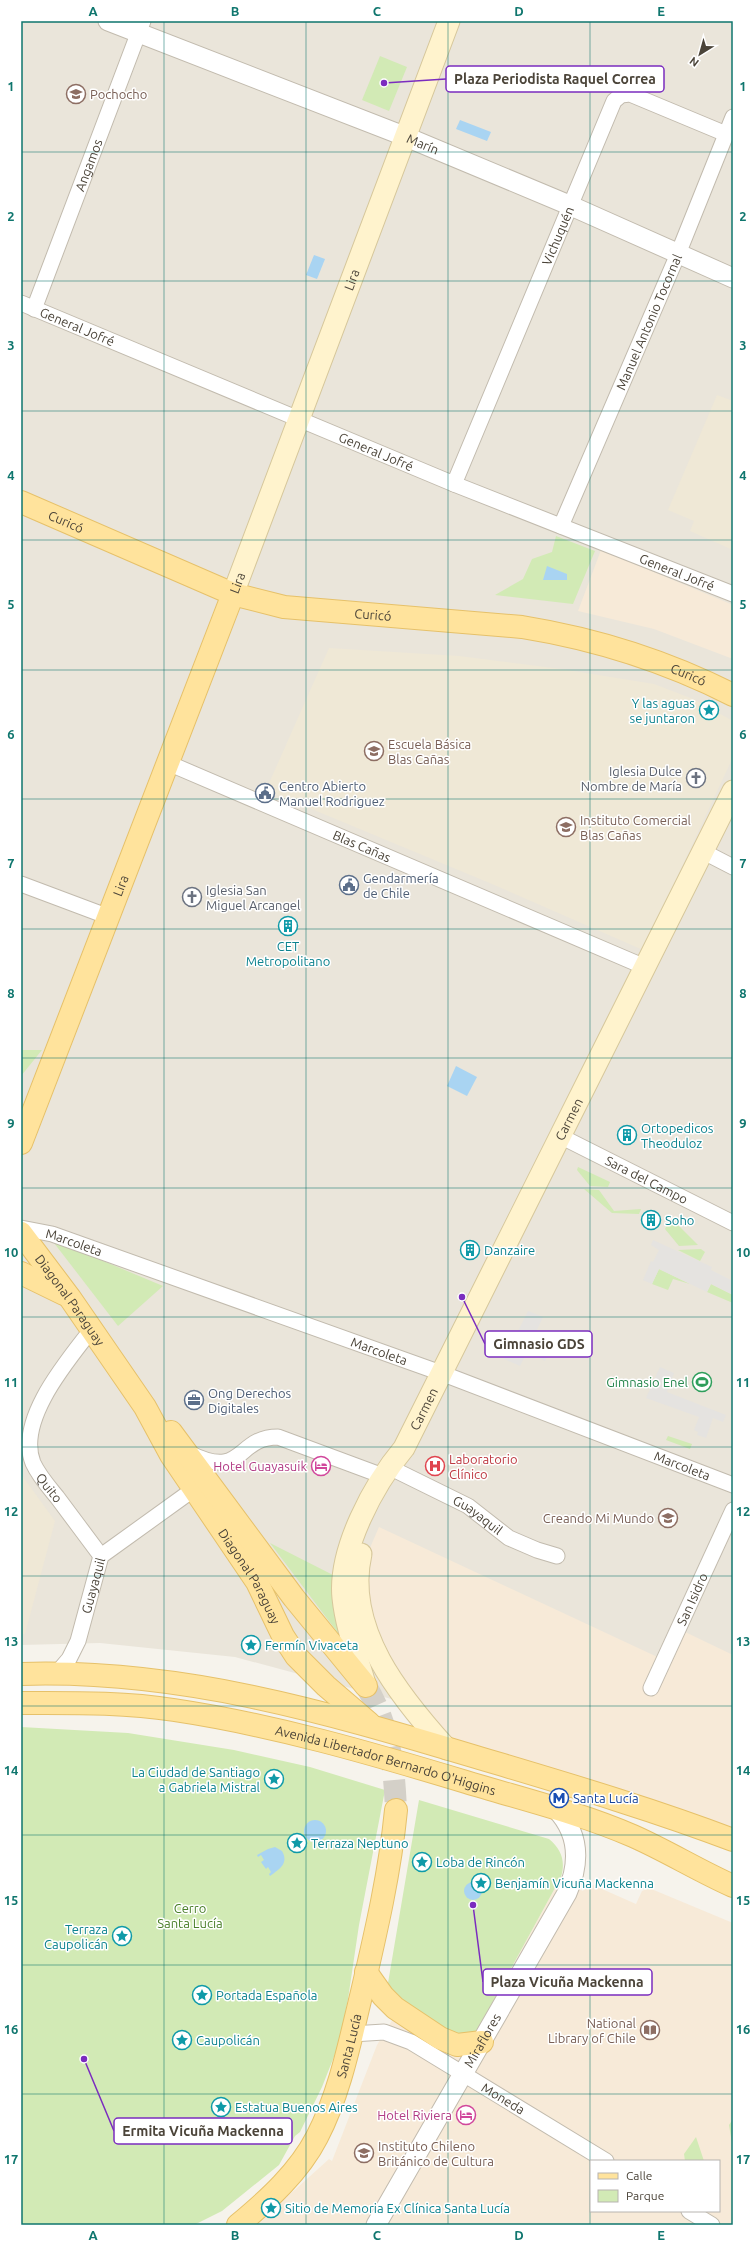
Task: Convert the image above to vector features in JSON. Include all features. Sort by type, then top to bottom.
[{"type":"main road","name":"Lira","points":[[21,1143],[27,1119],[110,917],[404,136],[449,21]]},
{"type":"main road","name":"Curicó","points":[[21,502],[232,594],[284,607],[522,627],[556,632],[605,644],[671,666],[733,694]]},
{"type":"main road","name":"Carmen","points":[[365,1685],[346,1614],[343,1579],[352,1537],[391,1474],[733,791]]},
{"type":"main road","name":"Diagonal Paraguay","points":[[21,1233],[70,1298],[145,1407],[164,1443],[250,1571],[282,1636],[296,1656],[326,1686],[375,1727]]},
{"type":"main road","points":[[21,1274],[70,1298]]},
{"type":"main road","name":"Diagonal Paraguay","points":[[145,1407],[169,1430],[188,1453],[294,1598],[365,1685]]},
{"type":"main road","name":"Carmen","points":[[391,1474],[361,1555],[358,1580],[359,1605],[374,1647],[394,1682],[421,1720],[447,1749]]},
{"type":"main road","name":"Avenida Libertador Bernardo O'Higgins","points":[[21,1674],[57,1673],[142,1679],[218,1688],[256,1696],[375,1727],[646,1809],[733,1840]]},
{"type":"main road","name":"Avenida Libertador Bernardo O'Higgins","points":[[21,1703],[114,1705],[172,1710],[267,1726],[378,1755],[556,1809],[632,1835],[703,1873],[733,1886]]},
{"type":"main road","name":"Santa Lucía","points":[[238,2225],[294,2171],[317,2137],[336,2089],[352,2034],[383,1900],[396,1810]]},
{"type":"main road","points":[[366,1972],[383,1996],[395,2008],[440,2038],[457,2046],[482,2042]]},
{"type":"street","name":"Marín","points":[[108,21],[141,27],[569,205],[733,278]]},
{"type":"street","name":"Angamos","points":[[28,306],[141,27]]},
{"type":"street","name":"Vichuquén","points":[[454,484],[569,205],[612,105],[622,95],[630,94],[726,134]]},
{"type":"street","name":"Manuel Antonio Tocornal","points":[[561,526],[678,254],[733,117]]},
{"type":"street","name":"General Jofré","points":[[28,306],[454,484],[733,594]]},
{"type":"street","name":"Blas Cañas","points":[[168,763],[645,967]]},
{"type":"street","points":[[702,852],[733,868]]},
{"type":"street","points":[[21,884],[110,917]]},
{"type":"street","name":"Sara del Campo","points":[[560,1136],[733,1223]]},
{"type":"street","name":"Marcoleta","points":[[21,1228],[52,1234],[441,1373],[733,1486]]},
{"type":"street","name":"Quito","points":[[92,1329],[50,1385],[38,1408],[29,1444],[32,1461],[42,1479],[101,1556]]},
{"type":"street","name":"Guayaquil","points":[[188,1453],[206,1461],[226,1462],[261,1439],[278,1437],[391,1474],[468,1506],[498,1531],[514,1541],[557,1556]]},
{"type":"street","name":"Guayaquil","points":[[57,1673],[69,1660],[78,1641],[101,1556],[194,1489]]},
{"type":"street","name":"San Isidro","points":[[651,1688],[733,1510]]},
{"type":"street","name":"Miraflores","points":[[376,2225],[464,2075],[550,1923],[572,1880],[576,1860],[575,1840],[568,1824],[556,1809]]},
{"type":"street","name":"Moneda","points":[[352,2034],[384,2032],[397,2036],[604,2160]]},
{"type":"street","points":[[691,2212],[712,2225]]},
{"type":"shaded area","points":[[21,21],[733,21],[733,1810],[529,1736],[235,1657],[100,1643],[21,1645]]},
{"type":"shaded area","points":[[717,395],[733,401],[733,550],[690,531],[694,521],[668,510]]},
{"type":"shaded area","points":[[601,550],[733,605],[733,659],[654,629],[578,611]]},
{"type":"shaded area","points":[[329,648],[459,656],[561,669],[654,684],[693,699],[733,721],[733,757],[643,950],[492,884],[266,790]]},
{"type":"shaded area","points":[[653,1240],[712,1267],[711,1270],[733,1281],[733,1295],[711,1284],[707,1292],[659,1269],[652,1284],[643,1280],[651,1261],[653,1262],[659,1250],[651,1245]]},
{"type":"shaded area","points":[[528,1311],[543,1317],[537,1330],[555,1339],[545,1361],[527,1352],[520,1366],[504,1359]]},
{"type":"shaded area","points":[[660,1367],[674,1373],[667,1392],[726,1415],[723,1422],[713,1418],[706,1438],[697,1435],[698,1432],[694,1430],[699,1417],[646,1398]]},
{"type":"shaded area","points":[[21,1474],[55,1521],[25,1634],[21,1634]]},
{"type":"shaded area","points":[[379,1527],[666,1661],[681,1630],[733,1655],[733,1831],[452,1742],[386,1665],[363,1606],[366,1557]]},
{"type":"shaded area","points":[[561,1877],[576,1884],[575,1887],[583,1891],[585,1888],[593,1885],[636,1904],[642,1891],[649,1888],[733,1923],[733,2225],[256,2225],[329,2159],[332,2161],[377,2045],[402,2004],[479,2027]]},
{"type":"green space","points":[[380,56],[407,67],[389,111],[362,100]]},
{"type":"green space","points":[[556,536],[595,551],[573,604],[495,595],[523,579],[532,559],[552,552]]},
{"type":"green space","points":[[21,1050],[42,1050],[21,1076]]},
{"type":"green space","points":[[578,1167],[610,1182],[608,1187],[590,1186],[577,1170]]},
{"type":"green space","points":[[584,1189],[599,1190],[614,1211],[641,1209],[639,1214],[612,1213]]},
{"type":"green space","points":[[671,1218],[698,1245],[679,1246],[665,1229]]},
{"type":"green space","points":[[51,1239],[163,1286],[118,1326]]},
{"type":"green space","points":[[701,1249],[705,1252],[700,1261],[678,1250]]},
{"type":"green space","points":[[659,1269],[690,1284],[673,1279],[668,1290],[652,1284]]},
{"type":"green space","points":[[711,1284],[733,1295],[733,1303],[707,1292]]},
{"type":"green space","points":[[668,1436],[692,1444],[690,1449],[666,1440]]},
{"type":"green space","points":[[270,1543],[335,1576],[344,1641]]},
{"type":"green space","name":"Cerro Santa Lucía","points":[[21,1727],[128,1733],[234,1750],[310,1767],[385,1790],[359,1925],[348,1999],[339,2044],[322,2087],[300,2132],[295,2136],[279,2165],[222,2211],[194,2225],[21,2225]]},
{"type":"green space","points":[[419,1800],[549,1839],[557,1847],[563,1861],[561,1877],[479,2027],[472,2035],[462,2037],[419,2015],[399,2000],[392,1992],[388,1983]]},
{"type":"green space","points":[[733,2119],[733,2149],[729,2125]]},
{"type":"green space","points":[[696,2137],[704,2160],[685,2160],[684,2154]]},
{"type":"water","points":[[460,120],[491,132],[487,141],[456,129]]},
{"type":"water","points":[[314,255],[325,259],[317,279],[306,275]]},
{"type":"water","points":[[547,566],[567,574],[567,580],[543,580]]},
{"type":"water","points":[[456,1066],[477,1077],[467,1096],[447,1086]]},
{"type":"water","points":[[311,1820],[319,1820],[326,1827],[326,1835],[319,1842],[311,1842],[304,1835],[304,1827]]},
{"type":"water","points":[[275,1847],[282,1851],[284,1855],[284,1862],[280,1868],[270,1876],[269,1874],[271,1872],[268,1867],[266,1869],[261,1862],[264,1860],[261,1855],[258,1857],[257,1855]]},
{"type":"water","points":[[473,1882],[479,1885],[482,1891],[479,1897],[473,1900],[467,1897],[464,1891],[467,1885]]},
{"type":"tunnel","points":[[366,1686],[381,1716],[386,1731],[394,1777],[396,1810]]},
{"type":"place","name":"Plaza Periodista Raquel Correa","points":[[384,83]]},
{"type":"place","name":"Pochocho","points":[[76,94]]},
{"type":"place","name":"Y las aguas se juntaron","points":[[709,710]]},
{"type":"place","name":"Escuela Básica Blas Cañas","points":[[374,751]]},
{"type":"place","name":"Iglesia Dulce Nombre de María","points":[[696,778]]},
{"type":"place","name":"Centro Abierto Manuel Rodriguez","points":[[265,793]]},
{"type":"place","name":"Instituto Comercial Blas Cañas","points":[[566,827]]},
{"type":"place","name":"Gendarmería de Chile","points":[[349,885]]},
{"type":"place","name":"Iglesia San Miguel Arcangel","points":[[192,897]]},
{"type":"place","name":"CET Metropolitano","points":[[288,926]]},
{"type":"place","name":"Ortopedicos Theoduloz","points":[[627,1135]]},
{"type":"place","name":"Soho","points":[[651,1220]]},
{"type":"place","name":"Danzaire","points":[[470,1250]]},
{"type":"place","name":"Gimnasio GDS","points":[[462,1297]]},
{"type":"place","name":"Gimnasio Enel","points":[[702,1382]]},
{"type":"place","name":"Ong Derechos Digitales","points":[[194,1400]]},
{"type":"place","name":"Hotel Guayasuik","points":[[321,1466]]},
{"type":"place","name":"Laboratorio Clínico","points":[[435,1466]]},
{"type":"place","name":"Creando Mi Mundo","points":[[668,1518]]},
{"type":"place","name":"Fermín Vivaceta","points":[[251,1645]]},
{"type":"place","name":"La Ciudad de Santiago a Gabriela Mistral","points":[[274,1779]]},
{"type":"place","name":"Santa Lucía","points":[[559,1798]]},
{"type":"place","name":"Terraza Neptuno","points":[[297,1843]]},
{"type":"place","name":"Loba de Rincón","points":[[422,1862]]},
{"type":"place","name":"Benjamín Vicuña Mackenna","points":[[481,1883]]},
{"type":"place","name":"Plaza Vicuña Mackenna","points":[[473,1905]]},
{"type":"place","name":"Terraza Caupolicán","points":[[122,1936]]},
{"type":"place","name":"Portada Española","points":[[202,1995]]},
{"type":"place","name":"National Library of Chile","points":[[650,2030]]},
{"type":"place","name":"Caupolicán","points":[[182,2040]]},
{"type":"place","name":"Ermita Vicuña Mackenna","points":[[84,2059]]},
{"type":"place","name":"Estatua Buenos Aires","points":[[221,2107]]},
{"type":"place","name":"Hotel Riviera","points":[[466,2115]]},
{"type":"place","name":"Instituto Chileno Británico de Cultura","points":[[364,2153]]},
{"type":"place","name":"Sitio de Memoria Ex Clínica Santa Lucía","points":[[271,2208]]}]
